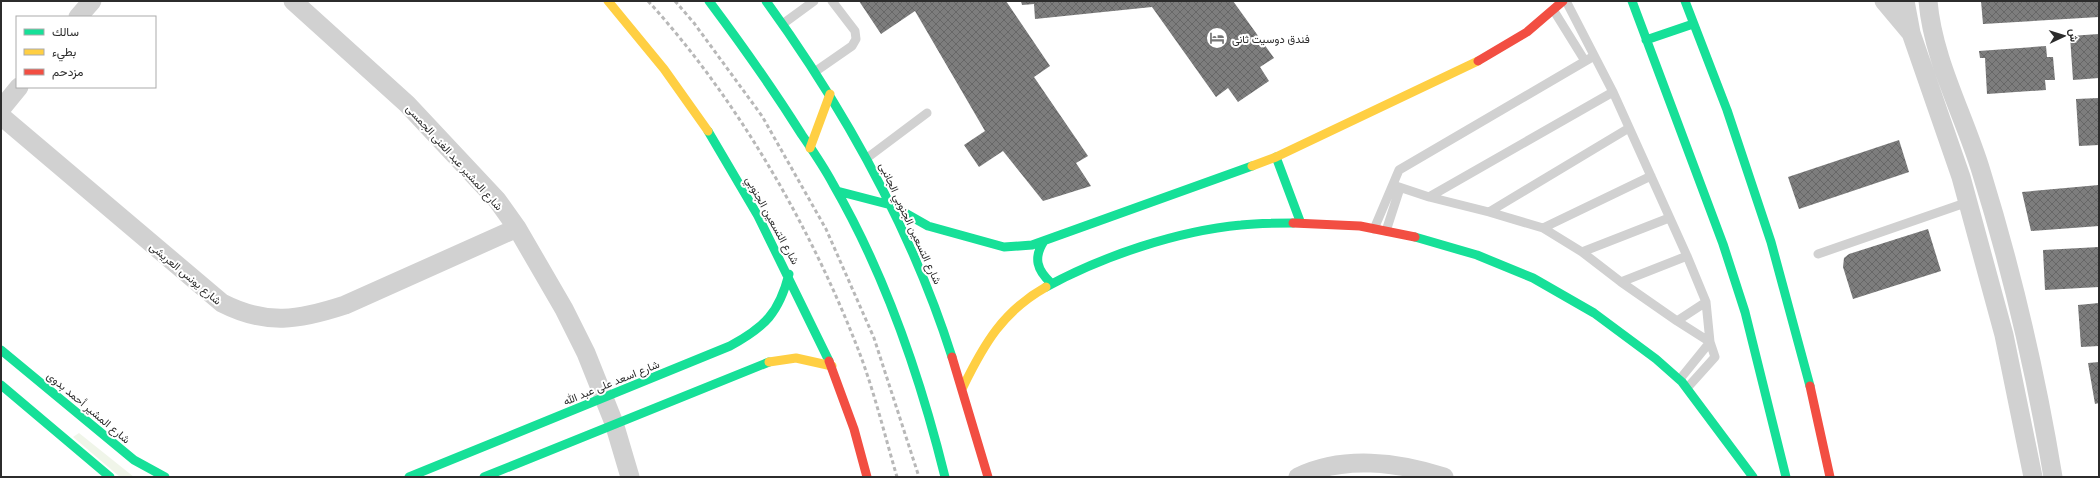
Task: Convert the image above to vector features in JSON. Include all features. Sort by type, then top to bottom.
[{"type":"street","points":[[79,16],[92,1]]},
{"type":"street","name":"شارع المشير عبد الغنى الجمسى","points":[[292,1],[407,104],[497,200],[517,228],[564,309],[604,397],[614,423],[630,477]]},
{"type":"street","name":"شارع التسعين الجنوبي","points":[[608,1],[662,65],[693,107],[743,189],[789,274],[832,366],[850,411],[868,477]]},
{"type":"street","points":[[709,1],[773,89],[837,191],[904,338],[929,415],[945,477]]},
{"type":"street","name":"شارع التسعين الجنوبي الجانبى","points":[[766,1],[784,23],[816,71],[891,205],[932,297],[963,387],[988,477]]},
{"type":"street","points":[[837,191],[891,205],[928,226],[1004,246],[1032,245],[1276,157],[1487,57],[1519,38],[1554,11],[1564,1]]},
{"type":"street","points":[[1632,1],[1720,237],[1745,312],[1786,477]]},
{"type":"street","points":[[1685,1],[1727,110],[1778,263],[1808,374],[1830,477]]},
{"type":"street","points":[[1884,1],[1911,33]]},
{"type":"street","points":[[1905,1],[1911,33],[1961,177],[2004,335],[2033,477]]},
{"type":"street","points":[[1928,1],[1932,33],[1981,170],[2016,293],[2045,425],[2053,477]]},
{"type":"street","points":[[1646,40],[1693,24]]},
{"type":"street","points":[[1,109],[18,88]]},
{"type":"street","points":[[810,148],[830,94]]},
{"type":"street","name":"شارع يونس العريشى","points":[[1,116],[222,304],[242,314],[279,318],[301,317],[323,312],[345,305],[517,228]]},
{"type":"street","points":[[1276,157],[1300,221]]},
{"type":"street","points":[[1961,177],[1981,170]]},
{"type":"street","points":[[963,387],[997,327],[1019,304],[1052,283],[1145,245],[1190,233],[1240,224],[1300,221],[1374,228],[1457,247],[1524,273],[1586,307],[1638,345],[1687,388],[1753,477]]},
{"type":"street","points":[[1044,241],[1038,249],[1036,259],[1038,268],[1052,283]]},
{"type":"street","name":"شارع اسعد على عبد الله","points":[[409,477],[730,346],[749,336],[764,326],[774,315],[781,303],[789,274]]},
{"type":"street","name":"شارع المشير أحمد بدوى","points":[[1,350],[134,460],[165,477]]},
{"type":"street","points":[[484,477],[614,423],[773,360],[785,358],[810,358],[832,366]]},
{"type":"street","points":[[1,385],[110,477]]},
{"type":"street","points":[[1298,477],[1320,468],[1354,464],[1408,467],[1444,477]]},
{"type":"lane","points":[[784,23],[814,1]]},
{"type":"lane","points":[[816,71],[852,46],[856,39],[854,31],[832,1]]},
{"type":"lane","points":[[1564,1],[1613,92],[1687,256],[1706,302],[1710,342],[1715,357],[1687,388]]},
{"type":"lane","points":[[1554,11],[1585,61]]},
{"type":"lane","points":[[1386,231],[1400,170],[1594,56]]},
{"type":"lane","points":[[1429,197],[1613,92]]},
{"type":"lane","points":[[866,158],[927,113]]},
{"type":"lane","points":[[1489,212],[1629,128]]},
{"type":"lane","points":[[1543,228],[1651,176]]},
{"type":"lane","points":[[1397,186],[1429,197],[1489,212],[1543,228],[1582,252],[1621,282],[1710,342]]},
{"type":"lane","points":[[1374,228],[1397,186]]},
{"type":"lane","points":[[1818,254],[1968,202]]},
{"type":"lane","points":[[1582,252],[1669,218]]},
{"type":"lane","points":[[1621,282],[1687,256]]},
{"type":"lane","points":[[1677,321],[1706,302]]},
{"type":"lane","points":[[1679,380],[1710,342]]},
{"type":"green space","points":[[79,433],[134,477],[120,477],[73,437]]},
{"type":"building","points":[[859,1],[1006,1],[1050,66],[1034,77],[1088,156],[1076,163],[1091,186],[1043,201],[1003,151],[979,167],[964,145],[985,131],[915,11],[881,34]]},
{"type":"building","name":"فندق دوسيت ثانى","points":[[1021,1],[1233,1],[1274,58],[1260,67],[1269,81],[1238,102],[1228,88],[1216,97],[1152,7],[1035,19],[1034,4],[1022,5]]},
{"type":"building","points":[[1981,1],[2099,1],[2099,17],[1983,24]]},
{"type":"building","points":[[2099,34],[2099,78],[2073,80],[2070,36]]},
{"type":"building","points":[[2046,46],[2047,57],[2053,57],[2055,80],[2045,80],[2046,90],[1987,94],[1985,58],[1980,58],[1979,51]]},
{"type":"building","points":[[2099,98],[2099,145],[2079,146],[2076,99]]},
{"type":"building","points":[[1899,140],[1909,172],[1799,209],[1788,177]]},
{"type":"building","points":[[2099,185],[2099,226],[2031,231],[2022,192]]},
{"type":"building","points":[[1928,229],[1941,271],[1853,299],[1843,267],[1844,258],[1849,254]]},
{"type":"building","points":[[2099,247],[2099,287],[2045,290],[2043,250]]},
{"type":"building","points":[[2099,303],[2099,346],[2081,347],[2078,305]]},
{"type":"building","points":[[2099,362],[2099,403],[2095,404],[2088,363]]},
{"type":"railway","points":[[648,1],[680,38],[711,78],[740,120],[767,163],[816,253],[862,360],[897,477]]},
{"type":"railway","points":[[675,1],[694,23],[762,116],[826,229],[874,338],[919,477]]},
{"type":"traffic: fast","points":[[709,1],[780,101],[830,178],[852,218],[885,290],[899,326],[924,401],[945,477]]},
{"type":"traffic: fast","points":[[766,1],[823,84],[849,128],[896,216],[917,262],[952,357]]},
{"type":"traffic: fast","points":[[1632,1],[1723,244],[1745,312],[1786,477]]},
{"type":"traffic: fast","points":[[1685,1],[1727,110],[1771,242],[1810,386]]},
{"type":"traffic: fast","points":[[1646,40],[1693,24]]},
{"type":"traffic: fast","points":[[708,131],[758,216],[829,361]]},
{"type":"traffic: fast","points":[[1276,157],[1300,221]]},
{"type":"traffic: fast","points":[[837,191],[891,205],[928,226],[1004,247],[1032,245],[1252,166]]},
{"type":"traffic: fast","points":[[1046,287],[1116,255],[1166,239],[1217,228],[1260,223],[1293,223]]},
{"type":"traffic: fast","points":[[1415,237],[1477,255],[1533,278],[1594,313],[1656,359],[1682,382],[1753,477]]},
{"type":"traffic: fast","points":[[1044,241],[1038,253],[1038,264],[1042,273],[1051,283]]},
{"type":"traffic: fast","points":[[409,477],[730,346],[753,332],[769,318],[780,299],[789,274]]},
{"type":"traffic: fast","points":[[1,350],[134,460],[165,477]]},
{"type":"traffic: fast","points":[[484,477],[769,362]]},
{"type":"traffic: fast","points":[[1,385],[110,477]]},
{"type":"traffic: slow","points":[[608,1],[664,69],[708,131]]},
{"type":"traffic: slow","points":[[1252,166],[1276,157],[1478,61]]},
{"type":"traffic: slow","points":[[810,148],[830,94]]},
{"type":"traffic: slow","points":[[963,387],[987,343],[996,330],[1018,307],[1031,296],[1046,287]]},
{"type":"traffic: slow","points":[[769,362],[796,358],[832,366]]},
{"type":"traffic: jam","points":[[1478,61],[1527,32],[1563,1]]},
{"type":"traffic: jam","points":[[1293,223],[1360,226],[1415,237]]},
{"type":"traffic: jam","points":[[952,357],[988,477]]},
{"type":"traffic: jam","points":[[829,361],[854,429],[867,477]]},
{"type":"traffic: jam","points":[[1810,386],[1830,477]]},
{"type":"place","name":"فندق دوسيت ثانى","points":[[1217,38]]}]
